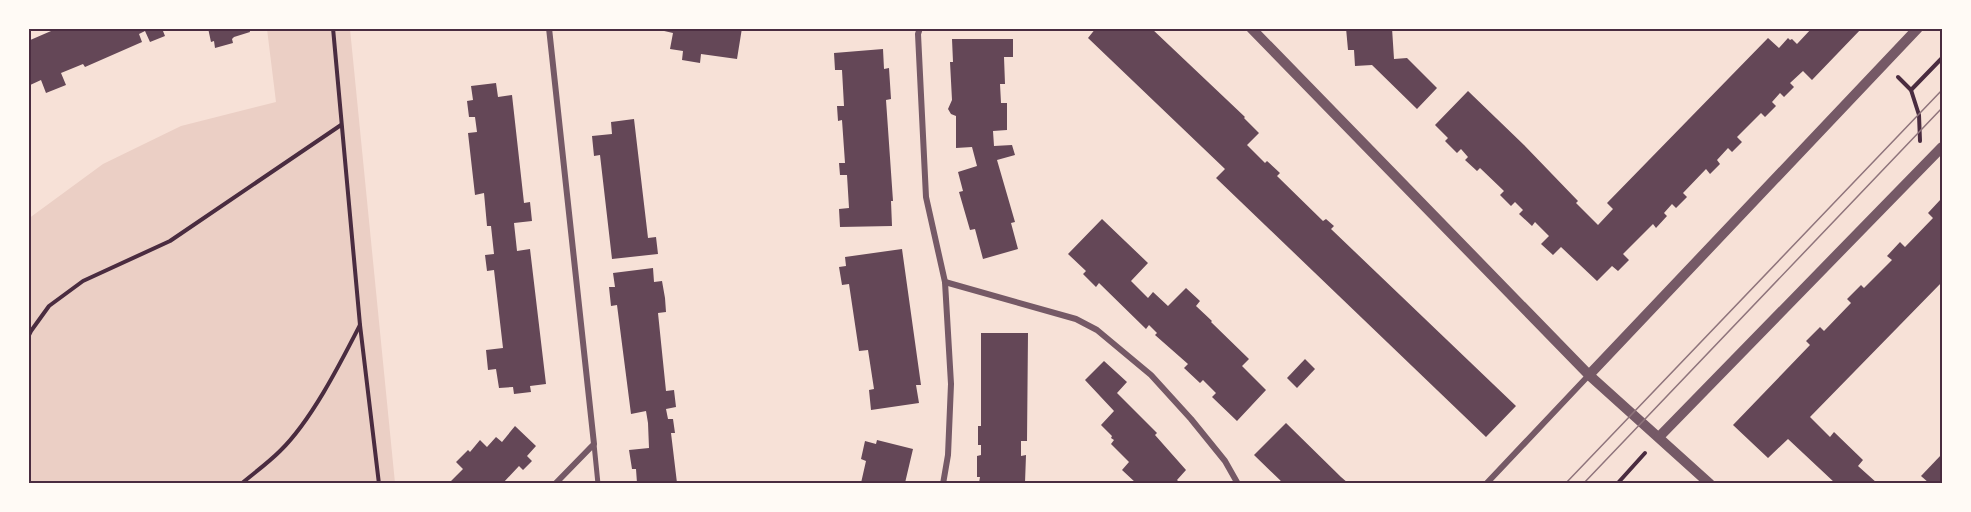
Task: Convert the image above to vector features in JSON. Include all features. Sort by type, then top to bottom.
[{"type":"street","points":[[549,28],[598,483]]},
{"type":"street","points":[[920,28],[920,80],[926,197],[945,282],[951,384],[948,454],[943,483]]},
{"type":"street","points":[[1251,28],[1589,375],[1710,483]]},
{"type":"street","points":[[1486,483],[1918,28]]},
{"type":"street","points":[[1659,437],[1942,147]]},
{"type":"street","points":[[945,282],[1076,319],[1096,330],[1151,375],[1191,419],[1225,461],[1239,483]]},
{"type":"street","points":[[555,483],[594,444]]},
{"type":"path","points":[[333,28],[360,326],[379,483]]},
{"type":"path","points":[[1929,161],[1919,151],[1918,115],[1911,90],[1942,58]]},
{"type":"path","points":[[28,337],[49,306],[83,281],[170,241],[341,125]]},
{"type":"path","points":[[241,483],[281,451],[309,414],[360,326]]},
{"type":"path","points":[[1617,483],[1659,437]]},
{"type":"shaded area","points":[[267,29],[350,29],[395,483],[29,483],[28,219],[103,164],[181,126],[276,102]]},
{"type":"building","points":[[58,28],[169,28],[163,31],[165,36],[150,42],[145,31],[139,34],[142,42],[85,67],[83,64],[61,73],[66,85],[46,93],[41,80],[28,86],[28,58],[31,57],[28,51],[28,41]]},
{"type":"building","points":[[208,28],[249,28],[250,32],[234,37],[233,43],[215,48]]},
{"type":"building","points":[[651,28],[742,28],[737,59],[701,54],[700,63],[682,60],[683,51],[670,49],[673,33]]},
{"type":"building","points":[[1096,28],[1151,28],[1245,117],[1259,133],[1247,145],[1265,163],[1267,161],[1280,173],[1277,176],[1323,221],[1326,219],[1334,226],[1331,229],[1516,406],[1486,437],[1216,178],[1225,169],[1088,38]]},
{"type":"building","points":[[1346,28],[1392,28],[1394,59],[1407,58],[1437,88],[1417,109],[1372,65],[1355,66],[1354,50],[1348,50]]},
{"type":"building","points":[[1812,28],[1862,28],[1812,80],[1803,71],[1790,83],[1794,87],[1784,97],[1780,93],[1772,102],[1776,106],[1765,117],[1761,113],[1737,137],[1742,142],[1732,152],[1728,148],[1717,160],[1720,164],[1710,174],[1706,169],[1683,193],[1687,197],[1676,208],[1672,204],[1664,213],[1667,216],[1656,228],[1653,224],[1623,254],[1629,260],[1618,271],[1612,266],[1597,281],[1561,247],[1553,255],[1541,244],[1549,236],[1535,222],[1532,226],[1519,214],[1523,210],[1515,202],[1511,206],[1500,195],[1504,191],[1480,168],[1477,171],[1465,160],[1468,157],[1461,149],[1457,153],[1445,141],[1448,138],[1435,125],[1468,91],[1524,145],[1598,225],[1613,209],[1607,203],[1768,38],[1779,48],[1788,38],[1797,44]]},
{"type":"building","points":[[952,39],[1013,39],[1013,57],[1004,57],[1005,84],[1000,84],[1001,103],[1007,103],[1007,130],[993,131],[994,146],[1012,145],[1015,155],[997,160],[1015,222],[1011,223],[1018,249],[983,259],[975,229],[970,230],[959,192],[963,191],[958,172],[977,166],[972,147],[956,148],[956,116],[948,109],[952,100],[950,62],[953,62]]},
{"type":"building","points":[[883,49],[884,69],[889,68],[891,99],[886,100],[893,201],[891,201],[892,226],[840,227],[839,209],[849,208],[847,175],[840,175],[839,163],[845,163],[842,120],[838,121],[837,106],[844,106],[842,70],[835,70],[834,53]]},
{"type":"building","points":[[496,83],[498,97],[512,95],[524,203],[530,202],[532,221],[514,223],[517,251],[530,249],[546,384],[530,386],[531,392],[514,394],[513,387],[499,388],[496,369],[488,370],[486,350],[503,348],[494,270],[487,271],[485,255],[494,254],[491,226],[487,226],[484,193],[475,195],[468,133],[477,132],[475,117],[469,117],[467,101],[473,100],[471,86]]},
{"type":"building","points":[[634,119],[648,238],[656,237],[658,254],[612,259],[600,155],[594,156],[592,136],[612,134],[611,122]]},
{"type":"building","points":[[1941,199],[1942,282],[1810,417],[1830,437],[1834,432],[1863,460],[1858,466],[1877,483],[1835,483],[1788,439],[1768,458],[1733,425],[1810,345],[1806,341],[1820,327],[1824,331],[1851,303],[1847,299],[1861,285],[1864,288],[1892,260],[1887,256],[1900,242],[1905,247],[1933,218],[1928,213]]},
{"type":"building","points":[[1102,219],[1148,263],[1131,281],[1148,298],[1153,292],[1168,306],[1186,288],[1200,301],[1196,306],[1249,359],[1242,366],[1266,390],[1237,421],[1212,397],[1216,393],[1203,380],[1200,383],[1184,368],[1188,364],[1155,335],[1157,333],[1149,325],[1146,329],[1099,283],[1096,287],[1083,274],[1086,271],[1068,254]]},
{"type":"building","points":[[902,249],[921,385],[916,385],[919,403],[871,410],[869,390],[874,389],[868,350],[859,351],[849,284],[842,285],[839,267],[846,266],[845,257]]},
{"type":"building","points":[[653,268],[654,282],[662,281],[665,298],[666,312],[658,313],[666,391],[674,390],[676,407],[666,409],[668,419],[673,419],[675,433],[671,433],[677,483],[637,483],[636,469],[632,469],[629,450],[649,448],[648,423],[646,411],[631,414],[617,305],[611,306],[609,287],[615,287],[613,273]]},
{"type":"building","points":[[981,333],[1028,333],[1027,441],[1021,441],[1021,456],[1026,455],[1025,483],[979,483],[980,477],[977,477],[977,456],[981,455],[981,445],[978,445],[978,426],[981,426]]},
{"type":"building","points":[[1305,359],[1315,369],[1297,388],[1287,378]]},
{"type":"building","points":[[1104,361],[1127,382],[1117,393],[1157,433],[1155,435],[1186,470],[1177,480],[1180,483],[1136,483],[1122,470],[1129,462],[1111,444],[1114,440],[1112,436],[1101,425],[1114,411],[1085,380]]},
{"type":"building","points":[[1286,423],[1348,483],[1283,483],[1254,455]]},
{"type":"building","points":[[515,426],[536,446],[527,456],[532,461],[523,470],[519,466],[503,483],[449,483],[463,469],[456,462],[468,450],[470,452],[480,440],[487,447],[496,437],[502,442]]},
{"type":"building","points":[[877,440],[913,449],[905,483],[861,483],[866,461],[861,459],[865,441],[876,444]]},
{"type":"building","points":[[1942,454],[1942,483],[1929,483],[1921,476]]},
{"type":"tram line","points":[[1565,484],[1942,90]]},
{"type":"tram line","points":[[1583,484],[1942,108]]}]
